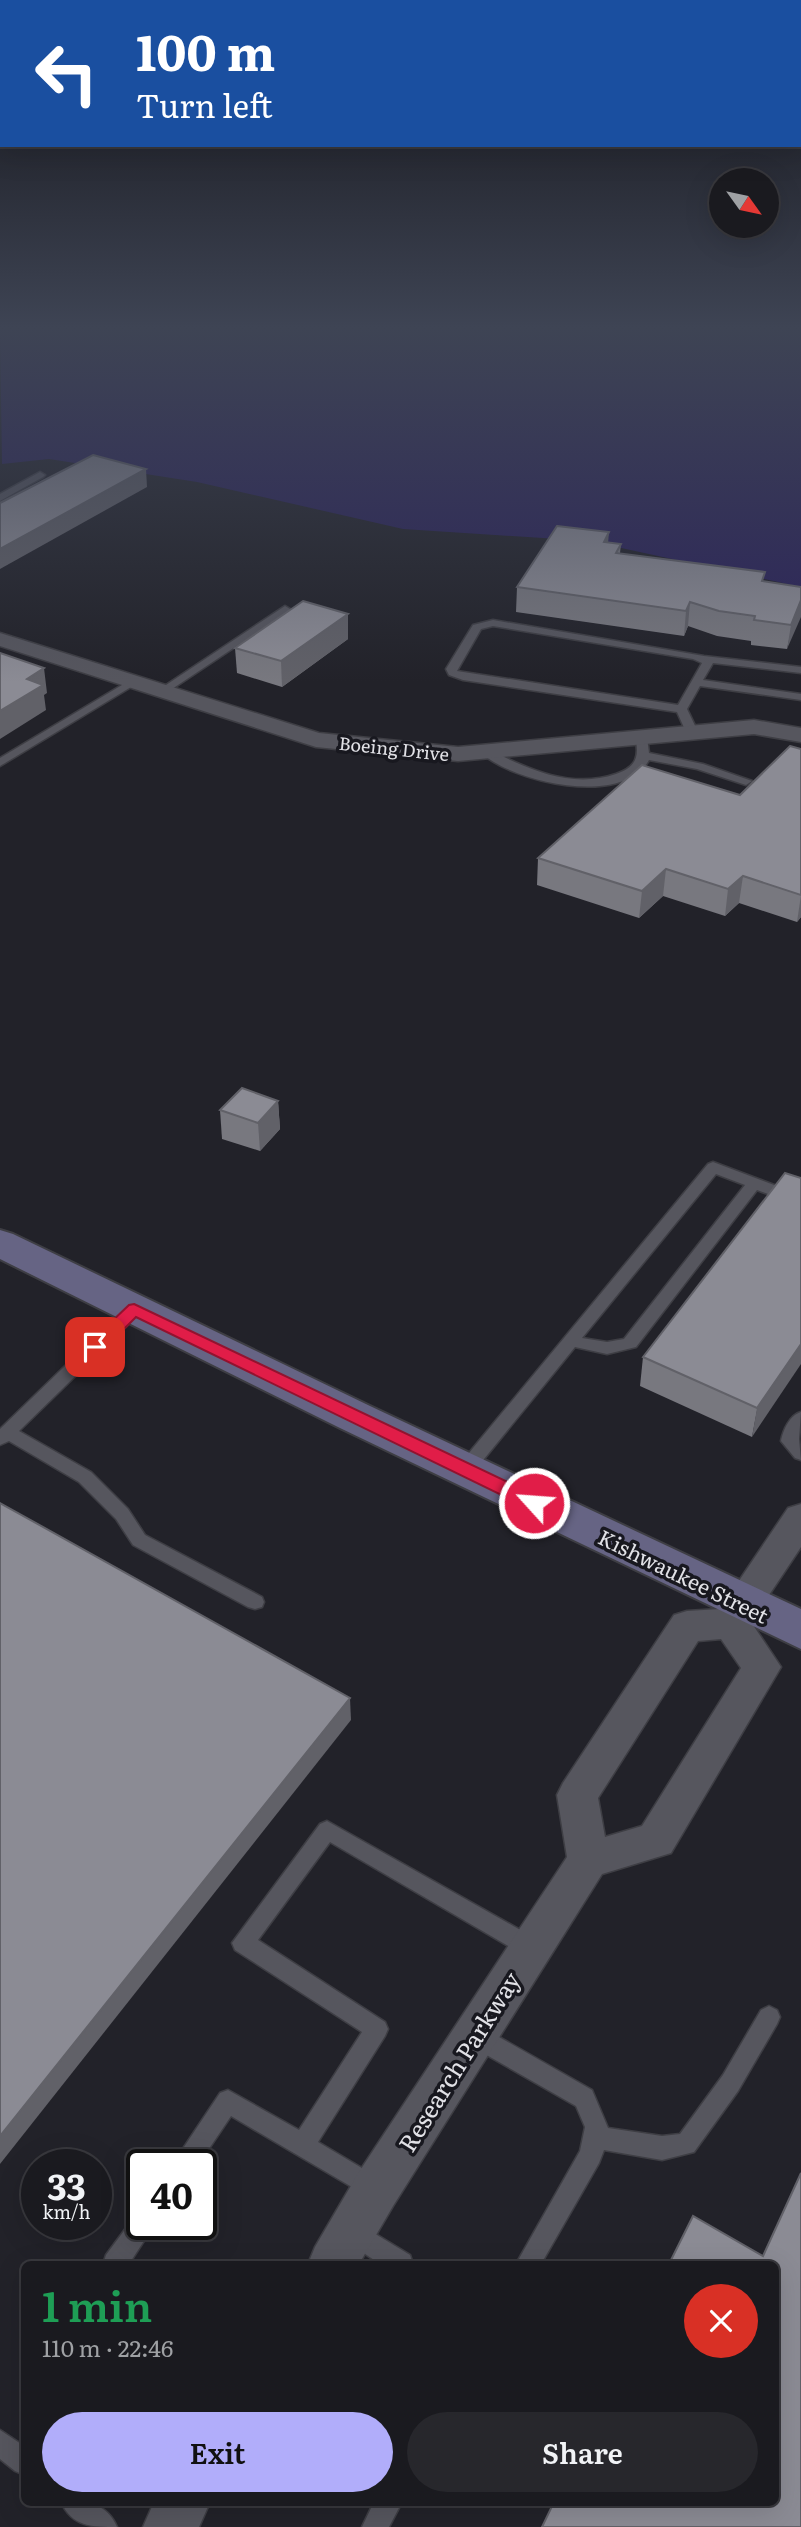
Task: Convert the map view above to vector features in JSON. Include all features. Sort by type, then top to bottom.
[{"type":"street","name":"Boeing Drive","points":[[0,639],[316,740],[458,754],[643,747],[692,733],[754,727],[801,734]]},
{"type":"street","name":"Kishwaukee Street","points":[[0,1244],[465,1470],[737,1613],[801,1630]]},
{"type":"street","points":[[737,1613],[762,1667],[656,1840],[588,1860],[577,1795],[687,1626],[737,1613],[801,1518]]},
{"type":"street","name":"Research Parkway","points":[[342,2248],[376,2189],[588,1860]]},
{"type":"street","points":[[169,2527],[182,2506]]},
{"type":"lane","points":[[0,498],[40,475]]},
{"type":"lane","points":[[162,691],[285,609]]},
{"type":"lane","points":[[681,709],[463,677],[453,673],[451,669],[477,628],[493,623],[705,659],[801,670]]},
{"type":"lane","points":[[681,709],[708,662],[705,659]]},
{"type":"lane","points":[[0,763],[132,681]]},
{"type":"lane","points":[[696,682],[801,698]]},
{"type":"lane","points":[[681,709],[692,733]]},
{"type":"lane","points":[[485,752],[510,766],[545,778],[585,784],[614,780],[639,769],[643,747],[746,781]]},
{"type":"lane","points":[[465,1470],[707,1164],[801,1201]]},
{"type":"lane","points":[[570,1340],[599,1349],[617,1349],[630,1343],[755,1182]]},
{"type":"lane","points":[[134,1309],[4,1436],[85,1476],[121,1514],[139,1540],[255,1602]]},
{"type":"lane","points":[[801,1418],[790,1433],[790,1441],[801,1453]]},
{"type":"lane","points":[[303,2145],[377,2029],[243,1943],[327,1830],[530,1947]]},
{"type":"lane","points":[[595,2137],[662,2148],[686,2144],[714,2109],[749,2056],[769,2017]]},
{"type":"lane","points":[[475,2036],[584,2098],[597,2126],[591,2155],[530,2261]]},
{"type":"lane","points":[[195,2149],[228,2101],[376,2189]]},
{"type":"lane","points":[[117,2261],[132,2240]]},
{"type":"lane","points":[[342,2248],[390,2261]]},
{"type":"lane","points":[[0,2443],[21,2460]]},
{"type":"lane","points":[[79,2506],[104,2527]]},
{"type":"lane","points":[[374,2527],[387,2506]]},
{"type":"shaded area","points":[[2,447],[801,447],[801,587],[589,541],[403,529],[197,482],[49,459],[2,464]]},
{"type":"building","points":[[93,455],[146,469],[0,549],[0,503]]},
{"type":"building","points":[[557,526],[609,532],[604,542],[621,544],[616,553],[765,572],[762,581],[801,587],[801,600],[791,625],[754,620],[755,616],[719,611],[690,602],[686,611],[517,587]]},
{"type":"building","points":[[303,601],[348,614],[281,661],[235,648]]},
{"type":"building","points":[[0,653],[44,668],[27,679],[43,685],[0,711]]},
{"type":"building","points":[[790,746],[801,749],[801,895],[743,876],[728,889],[666,869],[642,891],[538,858],[642,765],[740,795]]},
{"type":"building","points":[[242,1088],[278,1101],[258,1123],[220,1110]]},
{"type":"building","points":[[785,1173],[801,1178],[801,1344],[757,1408],[643,1357]]},
{"type":"building","points":[[0,1503],[350,1698],[0,2136]]},
{"type":"building","points":[[801,2173],[801,2527],[542,2527],[552,2506],[779,2506],[779,2261],[670,2261],[693,2216],[763,2256]]},
{"type":"route","points":[[95,1347],[134,1309],[534,1503]]}]
